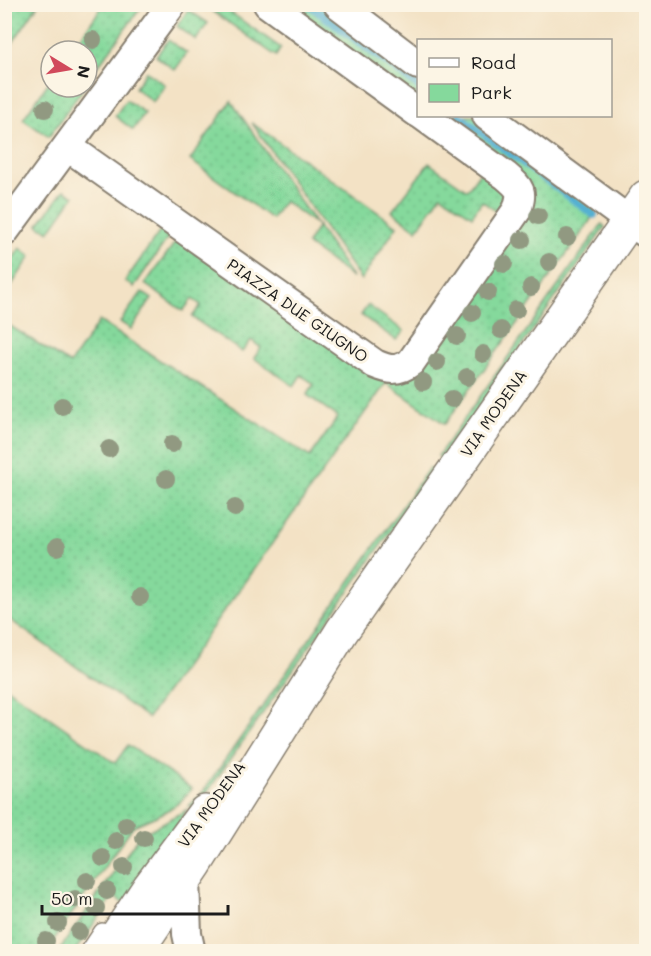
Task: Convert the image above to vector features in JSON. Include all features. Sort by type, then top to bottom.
[{"type":"main road","name":"VIA MODENA","points":[[106,951],[150,886],[283,705],[342,630],[641,217]]},
{"type":"main road","name":"VIA MODENA","points":[[136,951],[185,879],[342,630]]},
{"type":"street","points":[[4,232],[172,4]]},
{"type":"street","points":[[268,4],[417,111]]},
{"type":"street","points":[[338,4],[417,63]]},
{"type":"street","name":"PIAZZA DUE GIUGNO","points":[[68,147],[375,364],[395,370],[411,362],[516,210],[521,196],[518,186],[506,176],[424,117]]},
{"type":"street","points":[[489,117],[641,217]]},
{"type":"street","points":[[185,879],[186,914],[191,951]]},
{"type":"lane","points":[[88,951],[105,927],[150,886]]},
{"type":"green space","points":[[104,4],[143,5],[99,65],[99,39],[79,39]]},
{"type":"green space","points":[[4,5],[38,5],[5,54]]},
{"type":"green space","points":[[204,5],[220,5],[281,48],[276,56]]},
{"type":"green space","points":[[285,5],[326,5],[417,73],[417,100]]},
{"type":"green space","points":[[188,10],[208,23],[196,40],[177,26]]},
{"type":"green space","points":[[168,40],[187,53],[175,70],[156,56]]},
{"type":"green space","points":[[146,71],[165,85],[153,102],[135,88]]},
{"type":"green space","points":[[39,96],[39,99],[76,99],[49,137],[23,119]]},
{"type":"green space","points":[[126,100],[145,113],[133,130],[115,116]]},
{"type":"green space","points":[[231,101],[316,225],[284,201],[272,219],[190,160]]},
{"type":"green space","points":[[439,117],[476,117],[598,207],[445,424],[386,383],[148,718],[5,616],[4,322],[70,364],[99,321],[310,457],[338,417],[307,395],[314,384],[301,375],[294,386],[254,358],[261,348],[251,340],[242,352],[192,317],[201,305],[192,299],[183,311],[145,284],[179,237],[386,382],[530,204]]},
{"type":"green space","points":[[252,123],[397,226],[361,280]]},
{"type":"green space","points":[[429,163],[467,190],[481,171],[502,194],[501,215],[482,201],[472,216],[441,195],[417,230],[392,211]]},
{"type":"green space","points":[[64,190],[74,196],[49,232],[38,225]]},
{"type":"green space","points":[[602,224],[605,227],[442,460],[438,456]]},
{"type":"green space","points":[[163,227],[172,232],[134,287],[125,281]]},
{"type":"green space","points":[[318,227],[353,278],[307,244]]},
{"type":"green space","points":[[20,248],[31,256],[9,289],[5,285],[5,271]]},
{"type":"green space","points":[[142,292],[152,299],[131,329],[120,322]]},
{"type":"green space","points":[[368,305],[404,331],[396,340],[361,315]]},
{"type":"green space","points":[[429,468],[433,471],[201,801],[192,808],[189,806],[202,793]]},
{"type":"green space","points":[[4,686],[115,763],[128,745],[192,789],[179,803],[133,826],[46,951],[5,951]]},
{"type":"green space","points":[[188,809],[126,905],[113,896],[75,951],[58,952],[141,833]]},
{"type":"waterway","points":[[308,4],[417,85]]},
{"type":"waterway","points":[[460,117],[594,215]]}]
